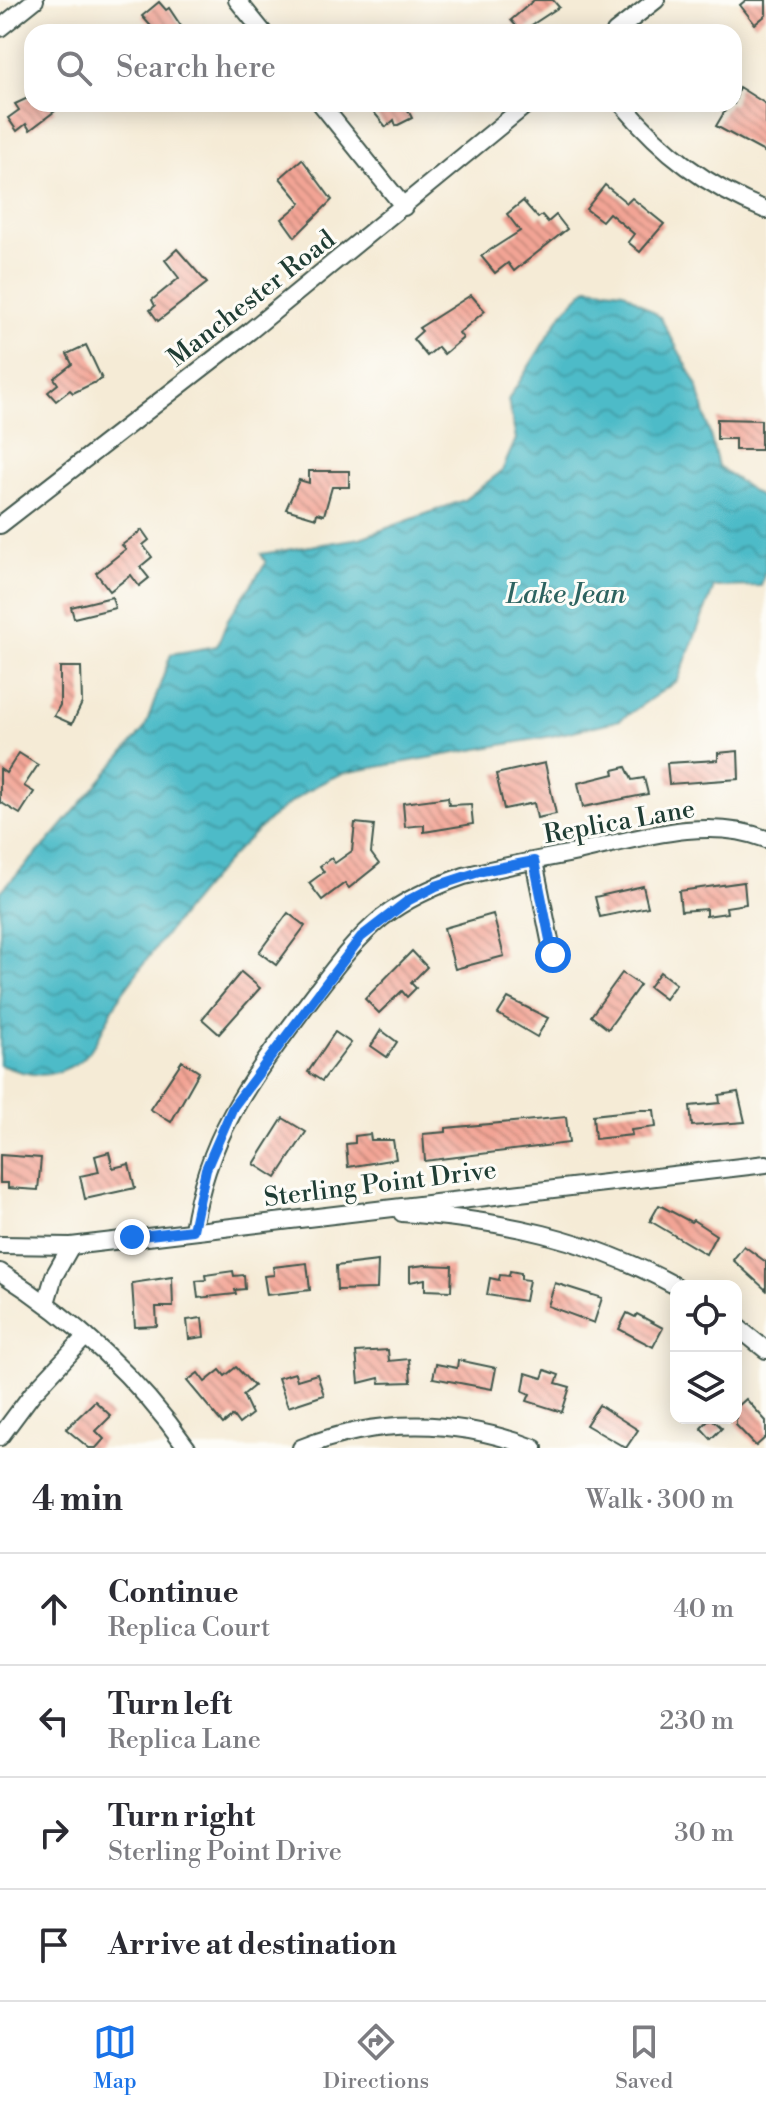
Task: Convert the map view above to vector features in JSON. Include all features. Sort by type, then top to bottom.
[{"type":"street","points":[[0,28],[35,0]]},
{"type":"street","points":[[237,0],[256,24]]},
{"type":"street","points":[[625,24],[656,0]]},
{"type":"street","points":[[327,112],[404,207]]},
{"type":"street","name":"Manchester Road","points":[[0,525],[404,207],[517,112]]},
{"type":"street","points":[[629,112],[649,137],[695,175],[766,210]]},
{"type":"street","name":"Replica Lane","points":[[193,1230],[206,1169],[233,1107],[361,937],[409,900],[436,886],[482,871],[693,829],[747,832],[766,839]]},
{"type":"street","points":[[534,861],[553,955]]},
{"type":"street","name":"Sterling Point Drive","points":[[0,1245],[71,1246],[766,1164]]},
{"type":"street","points":[[362,1210],[480,1221],[558,1235],[602,1250],[670,1283]]},
{"type":"street","points":[[46,1303],[54,1276],[71,1246]]},
{"type":"street","points":[[0,1272],[46,1303],[86,1336],[140,1390],[187,1448]]},
{"type":"street","points":[[742,1331],[766,1350]]},
{"type":"street","points":[[0,1437],[32,1394],[86,1336]]},
{"type":"street","points":[[301,1448],[348,1433],[417,1425],[478,1430],[534,1448]]},
{"type":"water","name":"Lake Jean","points":[[588,287],[623,291],[660,317],[697,384],[718,466],[763,499],[766,569],[761,586],[714,587],[678,680],[620,720],[552,736],[344,773],[313,788],[282,809],[252,836],[195,898],[125,989],[92,1047],[80,1061],[60,1071],[41,1075],[0,1065],[0,892],[48,842],[145,728],[171,654],[217,646],[228,619],[266,563],[261,554],[360,538],[464,500],[502,471],[516,439],[508,400],[563,312]]},
{"type":"building","points":[[534,0],[553,0],[559,7],[533,24],[514,24],[511,20]]},
{"type":"building","points":[[746,0],[766,0],[766,15],[755,24],[740,5]]},
{"type":"building","points":[[159,2],[166,10],[169,8],[180,24],[149,24],[142,16]]},
{"type":"building","points":[[742,89],[766,104],[766,153],[716,126],[724,112],[742,112]]},
{"type":"building","points":[[24,100],[24,112],[54,112],[30,130],[26,124],[17,131],[8,118],[19,110],[15,104]]},
{"type":"building","points":[[374,112],[409,112],[412,118],[396,126],[394,120],[386,127]]},
{"type":"building","points":[[302,159],[332,200],[295,237],[282,219],[301,203],[280,178]]},
{"type":"building","points":[[605,185],[627,203],[632,198],[664,224],[640,252],[628,242],[634,234],[609,213],[602,221],[586,209]]},
{"type":"building","points":[[523,201],[538,218],[542,215],[548,222],[556,215],[567,229],[514,271],[508,263],[495,273],[481,256],[520,231],[507,214]]},
{"type":"building","points":[[177,249],[207,283],[158,321],[150,310],[155,306],[152,300],[179,278],[165,260]]},
{"type":"building","points":[[471,295],[485,311],[459,333],[463,338],[444,354],[438,347],[427,356],[413,339],[422,331],[419,328]]},
{"type":"building","points":[[86,345],[102,379],[73,393],[70,390],[56,401],[48,392],[58,384],[54,378],[72,364],[67,354]]},
{"type":"building","points":[[717,419],[761,420],[761,450],[735,450],[735,439],[717,439]]},
{"type":"building","points":[[309,471],[349,471],[349,487],[332,487],[324,515],[317,513],[316,518],[286,509],[299,480],[309,483]]},
{"type":"building","points":[[142,530],[149,540],[143,545],[152,557],[140,567],[149,578],[139,586],[131,575],[110,591],[96,573],[126,549],[122,545]]},
{"type":"building","points":[[112,597],[115,608],[74,618],[71,607]]},
{"type":"building","points":[[60,667],[81,667],[82,703],[72,724],[54,716],[60,705]]},
{"type":"building","points":[[738,751],[739,779],[669,784],[667,763],[718,760],[718,753]]},
{"type":"building","points":[[19,753],[38,765],[24,786],[34,792],[20,814],[0,802],[0,769],[6,773]]},
{"type":"building","points":[[545,763],[556,814],[537,818],[534,803],[504,809],[496,774]]},
{"type":"building","points":[[626,767],[632,780],[644,778],[648,794],[583,807],[578,783],[614,774],[613,770]]},
{"type":"building","points":[[448,797],[449,805],[471,804],[473,824],[424,832],[424,825],[405,827],[403,803]]},
{"type":"building","points":[[355,823],[374,825],[371,853],[379,864],[349,888],[345,883],[322,900],[309,883],[324,872],[320,866],[331,858],[335,863],[352,851]]},
{"type":"building","points":[[744,882],[746,904],[726,907],[727,913],[706,916],[706,909],[681,911],[679,891]]},
{"type":"building","points":[[643,886],[648,907],[600,917],[595,897]]},
{"type":"building","points":[[288,913],[305,926],[276,965],[259,952]]},
{"type":"building","points":[[493,914],[504,956],[455,969],[444,928]]},
{"type":"building","points":[[412,951],[427,967],[411,983],[416,988],[407,997],[402,991],[379,1013],[365,999]]},
{"type":"building","points":[[241,972],[260,988],[219,1034],[202,1019]]},
{"type":"building","points":[[660,972],[676,984],[665,999],[649,987]]},
{"type":"building","points":[[622,973],[640,985],[608,1029],[591,1016]]},
{"type":"building","points":[[508,998],[548,1018],[537,1037],[498,1014]]},
{"type":"building","points":[[381,1030],[397,1042],[387,1057],[371,1046]]},
{"type":"building","points":[[335,1032],[351,1043],[322,1081],[308,1072]]},
{"type":"building","points":[[182,1061],[199,1072],[171,1122],[150,1109]]},
{"type":"building","points":[[738,1092],[745,1122],[692,1126],[690,1106],[720,1103],[719,1095]]},
{"type":"building","points":[[654,1110],[656,1127],[631,1130],[632,1135],[595,1139],[593,1115]]},
{"type":"building","points":[[566,1117],[569,1143],[425,1161],[423,1134],[446,1132],[446,1128]]},
{"type":"building","points":[[283,1118],[306,1132],[276,1178],[254,1164]]},
{"type":"building","points":[[370,1134],[371,1140],[393,1140],[396,1159],[348,1167],[346,1144],[355,1143],[355,1136]]},
{"type":"building","points":[[109,1152],[113,1168],[129,1164],[135,1188],[85,1199],[80,1176],[99,1172],[95,1156]]},
{"type":"building","points":[[0,1155],[41,1158],[38,1190],[8,1188],[8,1183],[0,1183]]},
{"type":"building","points":[[659,1205],[691,1222],[693,1220],[716,1235],[706,1254],[650,1221]]},
{"type":"building","points":[[744,1246],[766,1262],[766,1290],[733,1260]]},
{"type":"building","points":[[378,1261],[377,1289],[337,1290],[336,1266]]},
{"type":"building","points":[[307,1263],[310,1290],[267,1295],[264,1276],[274,1275],[273,1267]]},
{"type":"building","points":[[452,1266],[451,1291],[425,1290],[425,1279],[410,1282],[410,1267]]},
{"type":"building","points":[[233,1271],[234,1276],[244,1275],[245,1289],[235,1290],[236,1294],[198,1298],[196,1281],[206,1280],[205,1275]]},
{"type":"building","points":[[510,1271],[521,1273],[521,1279],[529,1280],[525,1301],[487,1295],[490,1278],[499,1280],[500,1275],[509,1276]]},
{"type":"building","points":[[172,1277],[173,1307],[156,1307],[157,1326],[135,1327],[132,1283]]},
{"type":"building","points":[[555,1283],[602,1298],[594,1323],[548,1306]]},
{"type":"building","points":[[627,1313],[635,1317],[637,1314],[663,1328],[653,1347],[619,1329]]},
{"type":"building","points":[[202,1318],[204,1337],[189,1339],[187,1320]]},
{"type":"building","points":[[388,1350],[389,1361],[409,1359],[411,1382],[380,1383],[379,1378],[359,1383],[356,1352]]},
{"type":"building","points":[[458,1360],[496,1368],[492,1389],[433,1378],[436,1364],[457,1368]]},
{"type":"building","points":[[236,1367],[254,1386],[243,1395],[252,1414],[239,1424],[233,1416],[223,1424],[187,1381],[198,1373],[205,1382],[220,1370],[225,1376]]},
{"type":"building","points":[[545,1370],[559,1375],[556,1383],[570,1387],[562,1412],[527,1401],[530,1394],[523,1391],[526,1373],[542,1378]]},
{"type":"building","points":[[295,1373],[297,1380],[317,1374],[324,1395],[288,1407],[278,1378]]},
{"type":"building","points":[[746,1399],[766,1421],[766,1437],[756,1446],[736,1425],[742,1424],[742,1403]]},
{"type":"building","points":[[95,1401],[111,1416],[96,1431],[104,1439],[96,1448],[89,1448],[66,1429]]},
{"type":"building","points":[[599,1405],[638,1430],[626,1448],[586,1425]]},
{"type":"building","points":[[705,1424],[718,1424],[722,1428],[711,1439],[701,1428]]},
{"type":"route","points":[[132,1237],[193,1230],[206,1169],[233,1107],[361,937],[409,900],[464,876],[534,861],[553,955]]}]
